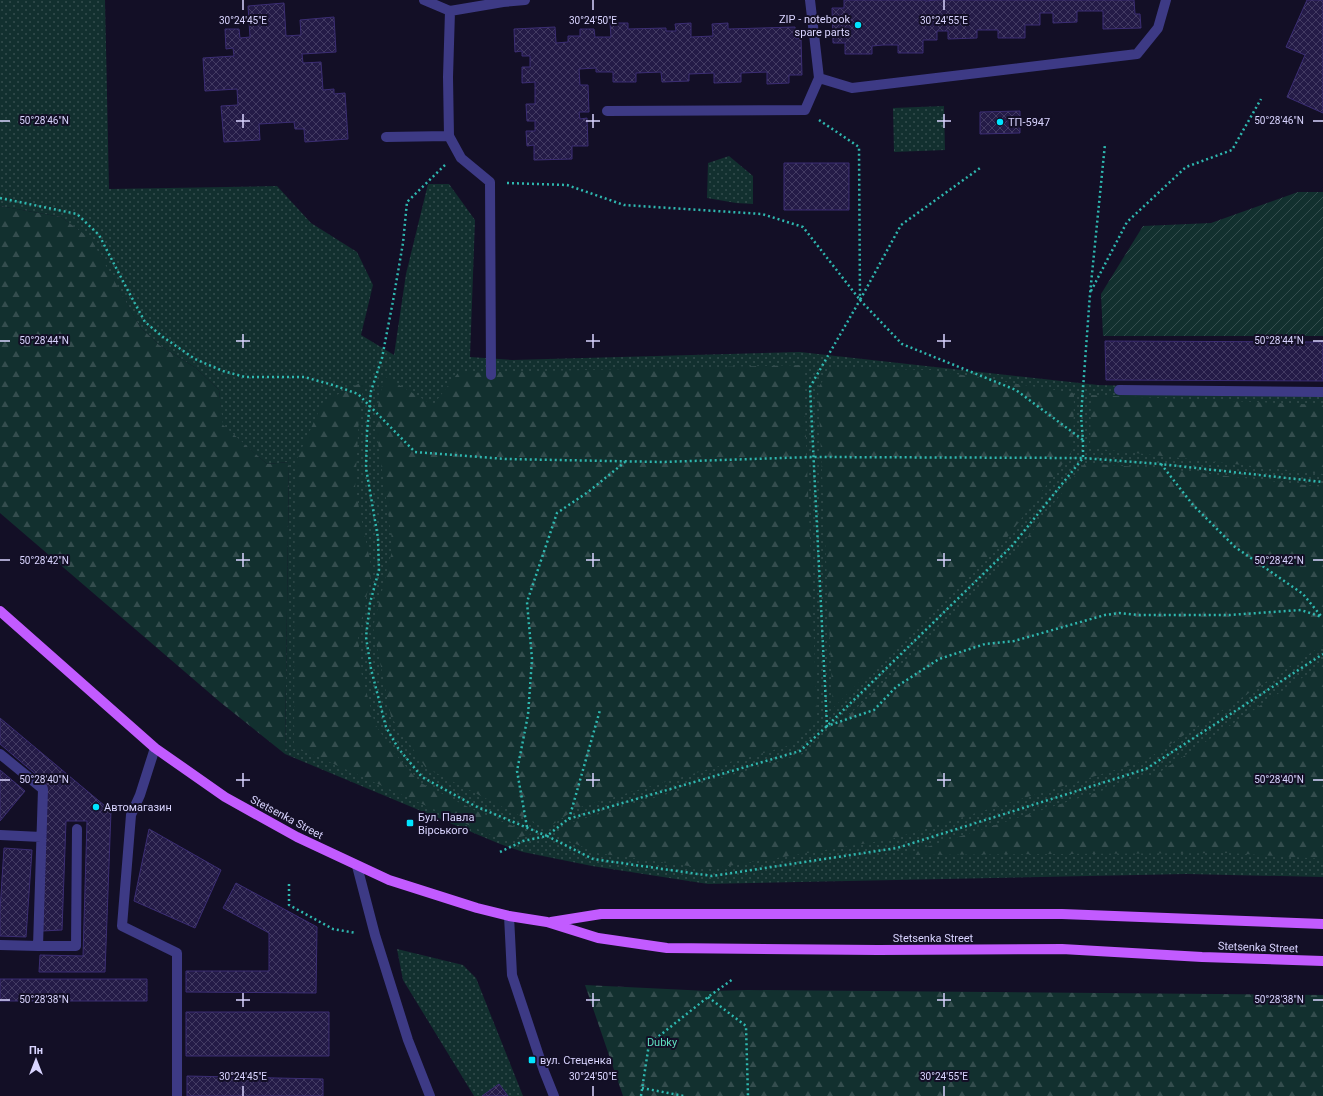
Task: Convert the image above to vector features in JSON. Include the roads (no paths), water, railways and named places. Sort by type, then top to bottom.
[{"type":"main road","name":"Stetsenka Street","points":[[0,612],[155,748],[225,797],[297,837],[389,880],[477,908],[509,916],[547,922],[598,938],[667,948],[870,950],[1062,949],[1202,957],[1323,961]]},
{"type":"main road","name":"Stetsenka Street","points":[[547,922],[601,914],[1062,914],[1323,924]]},
{"type":"street","points":[[424,0],[450,11],[503,2],[525,0]]},
{"type":"street","points":[[607,111],[805,110],[820,78],[810,0]]},
{"type":"street","points":[[820,78],[852,88],[1137,54],[1158,28],[1166,0]]},
{"type":"street","points":[[450,11],[448,77],[449,136],[461,158],[490,182],[491,375]]},
{"type":"street","points":[[386,137],[449,136]]},
{"type":"street","points":[[1119,390],[1323,392]]},
{"type":"street","points":[[155,748],[140,795],[131,815],[122,926],[177,953],[177,1096]]},
{"type":"street","points":[[0,754],[43,789],[38,946]]},
{"type":"street","points":[[0,945],[76,946],[77,828]]},
{"type":"street","points":[[0,835],[41,837]]},
{"type":"street","points":[[358,866],[375,935],[408,1040],[430,1096]]},
{"type":"street","points":[[509,916],[512,975],[544,1071],[554,1096]]},
{"type":"place","name":"ZIP - notebook spare parts","points":[[858,25]]},
{"type":"place","name":"ТП-5947","points":[[1000,122]]},
{"type":"place","name":"Автомагазин","points":[[96,807]]},
{"type":"place","name":"Бул. Павла Вірського","points":[[410,823]]},
{"type":"place","name":"вул. Стеценка","points":[[532,1060]]},
{"type":"park label","name":"Dubky","points":[[662,1042]]}]
